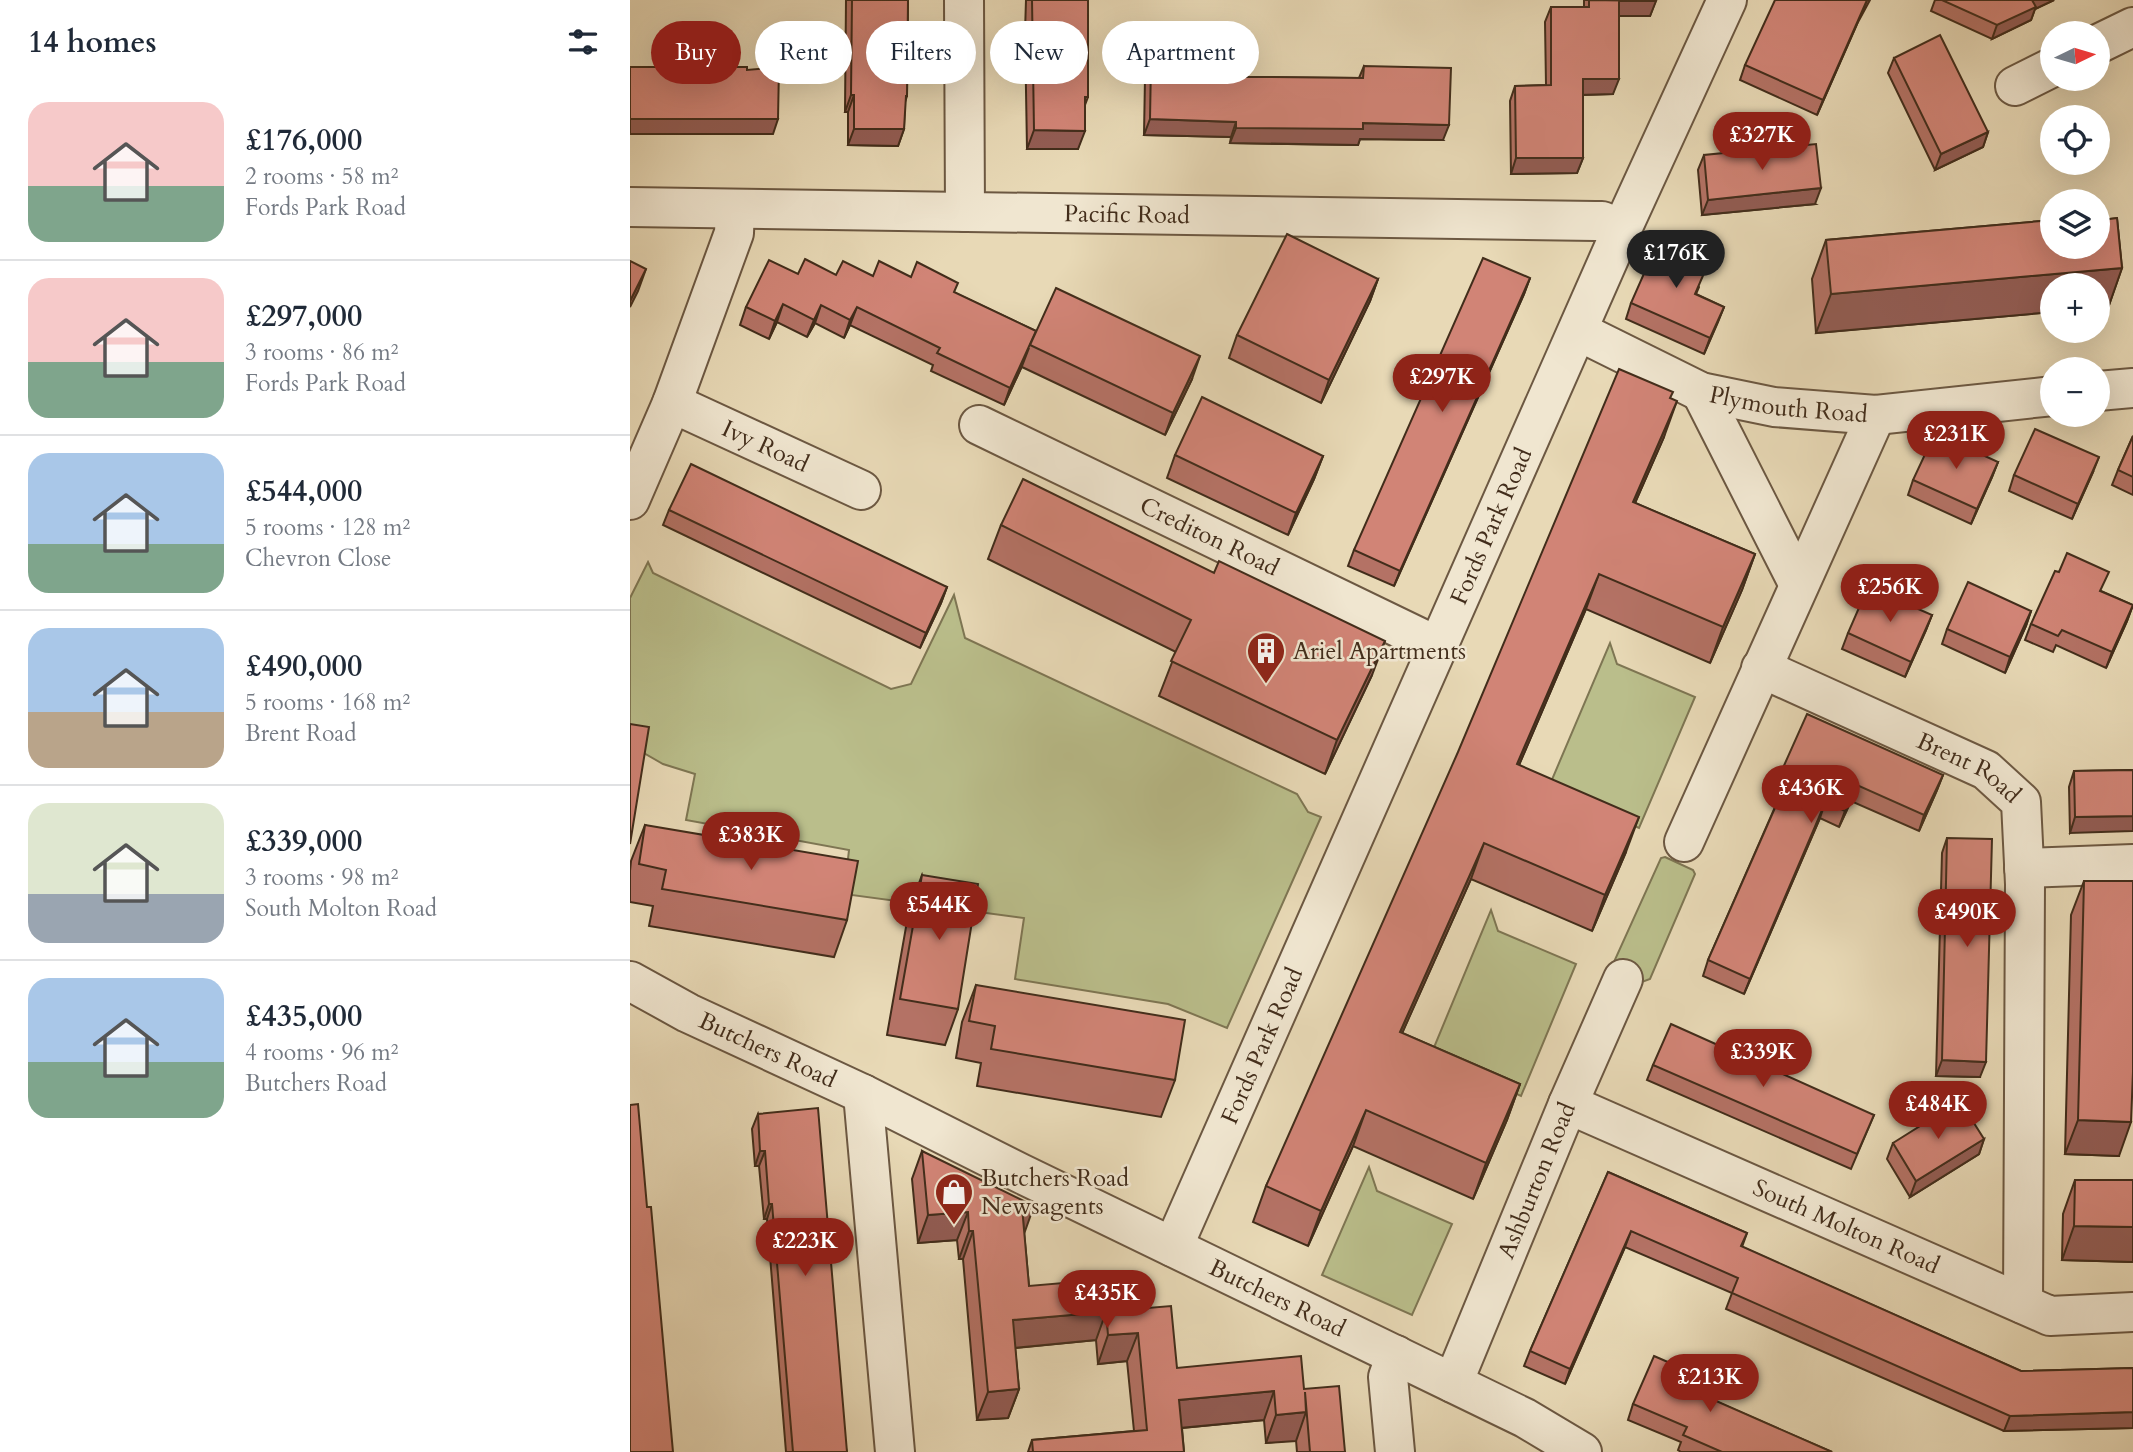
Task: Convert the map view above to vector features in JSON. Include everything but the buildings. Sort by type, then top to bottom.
[{"type":"street","points":[[964,0],[965,212]]},
{"type":"street","name":"Fords Park Road","points":[[1172,1247],[1622,229],[1727,0]]},
{"type":"street","points":[[2110,38],[2133,27]]},
{"type":"street","points":[[2014,86],[2040,73]]},
{"type":"street","name":"Pacific Road","points":[[630,207],[1602,221],[1622,229]]},
{"type":"street","points":[[630,500],[672,403],[734,233],[735,209]]},
{"type":"street","name":"Plymouth Road","points":[[1578,331],[1701,392],[1774,407],[1876,415],[2040,397]]},
{"type":"street","points":[[2110,390],[2133,388]]},
{"type":"street","points":[[1701,392],[1798,585]]},
{"type":"street","name":"Ivy Road","points":[[672,403],[861,490]]},
{"type":"street","points":[[1684,842],[1876,415]]},
{"type":"street","name":"Crediton Road","points":[[979,425],[1439,647]]},
{"type":"street","name":"Brent Road","points":[[1761,668],[1986,770],[2021,802],[2024,868],[2023,1304]]},
{"type":"street","points":[[2024,868],[2133,864]]},
{"type":"street","name":"Ashburton Road","points":[[1453,1383],[1568,1104],[1623,979]]},
{"type":"street","name":"Butchers Road","points":[[630,982],[688,1013],[863,1094],[1525,1418],[1582,1452]]},
{"type":"street","points":[[863,1094],[895,1452]]},
{"type":"street","name":"South Molton Road","points":[[1568,1104],[2050,1316],[2133,1312]]},
{"type":"street","points":[[1395,1452],[1388,1377],[1396,1355]]},
{"type":"green space","points":[[648,562],[653,573],[891,689],[911,684],[954,595],[965,638],[1297,794],[1308,812],[1321,817],[1227,1028],[1168,1004],[1015,979],[1024,918],[844,894],[849,850],[686,820],[695,774],[663,764],[630,745],[630,598]]},
{"type":"green space","points":[[1610,643],[1617,664],[1695,697],[1639,828],[1548,789]]},
{"type":"green space","points":[[1665,857],[1693,870],[1695,874],[1650,979],[1642,982],[1614,969],[1613,964],[1661,858]]},
{"type":"green space","points":[[1491,910],[1498,931],[1576,964],[1521,1096],[1430,1057]]},
{"type":"green space","points":[[1369,1167],[1377,1191],[1452,1224],[1412,1315],[1322,1275]]},
{"type":"place","name":"Ariel Apartments","points":[[1266,685]]},
{"type":"place","name":"Butchers Road Newsagents","points":[[954,1226]]}]
